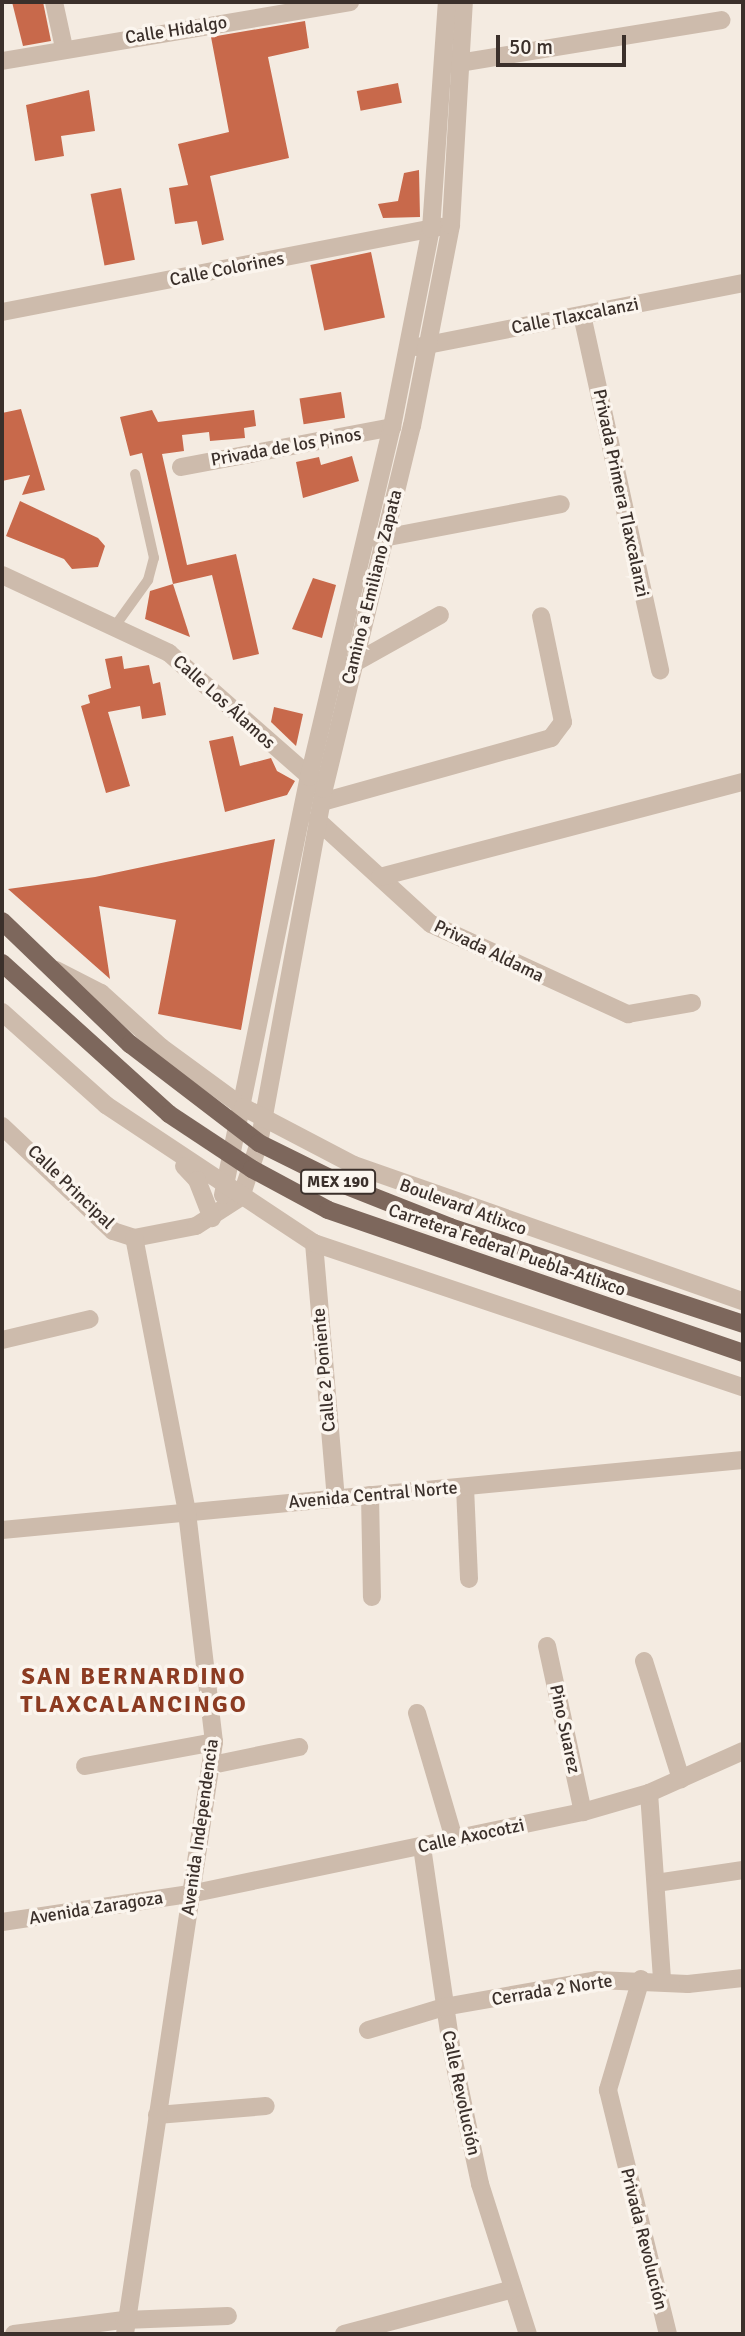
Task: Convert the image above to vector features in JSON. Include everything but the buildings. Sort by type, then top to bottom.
[{"type":"main road","name":"Boulevard Atlixco","points":[[2,921],[130,1044],[259,1143],[344,1185],[450,1227],[743,1324]]},
{"type":"main road","name":"Carretera Federal Puebla-Atlixco","points":[[2,963],[108,1063],[231,1156],[328,1210],[743,1353]]},
{"type":"street","points":[[54,2],[64,48]]},
{"type":"street","name":"Calle Hidalgo","points":[[2,61],[251,10],[350,2]]},
{"type":"street","name":"Camino a Emiliano Zapata","points":[[231,1156],[309,777],[392,428],[431,229],[447,2]]},
{"type":"street","name":"Camino a Emiliano Zapata","points":[[252,1169],[259,1143],[317,820],[351,665],[386,541],[451,225],[458,63],[464,2]]},
{"type":"street","points":[[458,63],[722,20]]},
{"type":"street","name":"Calle Colorines","points":[[2,312],[451,225]]},
{"type":"street","name":"Calle Tlaxcalanzi","points":[[407,348],[743,282]]},
{"type":"street","name":"Privada Primera Tlaxcalanzi","points":[[582,315],[660,670]]},
{"type":"street","name":"Privada de los Pinos","points":[[181,467],[392,428]]},
{"type":"street","points":[[367,536],[386,541],[561,504]]},
{"type":"street","name":"Calle Los Álamos","points":[[2,575],[169,653],[309,777],[323,795]]},
{"type":"street","points":[[351,665],[440,615]]},
{"type":"street","points":[[323,795],[551,738],[563,722],[541,616]]},
{"type":"street","points":[[380,877],[743,782]]},
{"type":"street","name":"Privada Aldama","points":[[317,820],[431,925],[628,1014],[692,1003]]},
{"type":"street","points":[[48,966],[101,993],[161,1047],[243,1107],[354,1165],[743,1301]]},
{"type":"street","points":[[2,1012],[106,1105],[241,1197],[314,1242],[743,1387]]},
{"type":"street","name":"Calle Principal","points":[[2,1126],[113,1231],[134,1238],[196,1226],[241,1197]]},
{"type":"street","points":[[165,1145],[197,1180],[217,1213]]},
{"type":"street","points":[[217,1213],[231,1156]]},
{"type":"street","points":[[241,1197],[252,1169]]},
{"type":"street","name":"Avenida Independencia","points":[[124,2327],[214,1742],[187,1512],[134,1238]]},
{"type":"street","name":"Calle 2 Poniente","points":[[314,1242],[336,1498]]},
{"type":"street","points":[[2,1340],[90,1319]]},
{"type":"street","name":"Avenida Central Norte","points":[[2,1530],[743,1460]]},
{"type":"street","points":[[465,1487],[469,1579]]},
{"type":"street","points":[[370,1495],[372,1597]]},
{"type":"street","name":"Pino Suarez","points":[[547,1647],[583,1812]]},
{"type":"street","points":[[644,1661],[681,1779]]},
{"type":"street","points":[[417,1713],[454,1839]]},
{"type":"street","points":[[85,1766],[214,1742]]},
{"type":"street","points":[[212,1765],[299,1747]]},
{"type":"street","name":"Calle Axocotzi","points":[[190,1894],[583,1812],[649,1793],[743,1751]]},
{"type":"street","points":[[649,1793],[662,1981]]},
{"type":"street","name":"Calle Revolución","points":[[422,1847],[444,2007],[480,2184],[528,2334]]},
{"type":"street","points":[[656,1883],[743,1870]]},
{"type":"street","name":"Avenida Zaragoza","points":[[2,1923],[190,1894]]},
{"type":"street","name":"Cerrada 2 Norte","points":[[368,2030],[444,2007],[597,1980],[641,1979],[688,1984],[743,1978]]},
{"type":"street","name":"Privada Revolución","points":[[641,1979],[608,2090],[668,2334]]},
{"type":"street","points":[[157,2115],[266,2106]]},
{"type":"street","points":[[344,2334],[513,2289]]},
{"type":"street","points":[[14,2334],[124,2327],[228,2316]]},
{"type":"lane","points":[[115,626],[148,580],[154,558],[135,474]]},
{"type":"district","name":"SAN BERNARDINO TLAXCALANCINGO","points":[[134,1691]]}]
